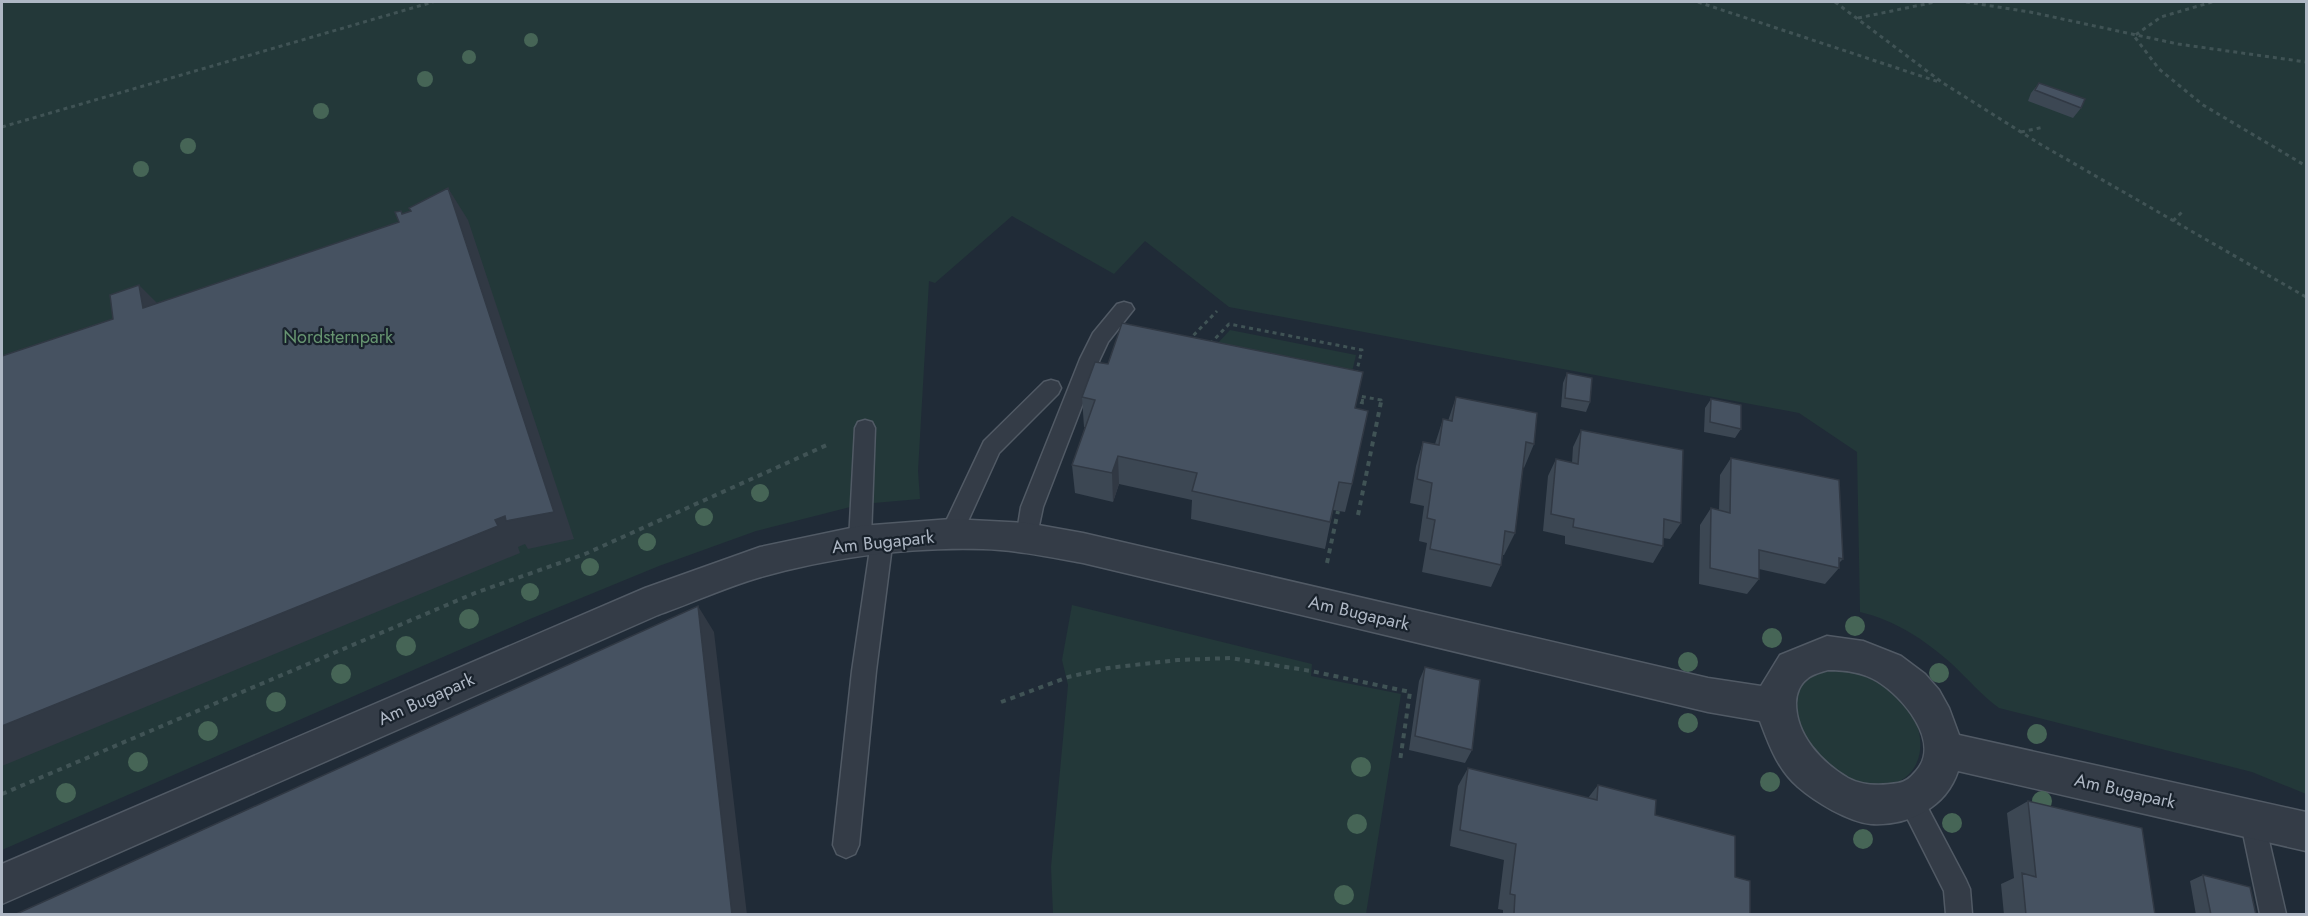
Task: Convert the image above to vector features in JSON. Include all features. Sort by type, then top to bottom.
[{"type":"street","name":"Am Bugapark","points":[[2,884],[645,604],[759,562],[871,539],[985,534],[1028,538],[1083,548],[1708,695],[1776,706]]},
{"type":"street","points":[[1827,653],[1857,656],[1881,664],[1898,674],[1919,694],[1938,723],[1944,750],[1938,775],[1924,792],[1910,800],[1898,804],[1875,804],[1836,792],[1817,780],[1790,751],[1778,723],[1776,706],[1784,678],[1799,663],[1811,656],[1827,653]]},
{"type":"street","name":"Am Bugapark","points":[[1944,750],[2307,832]]},
{"type":"lane","points":[[1028,538],[1032,507],[1090,359],[1100,339],[1124,309]]},
{"type":"lane","points":[[951,534],[991,447],[1051,388]]},
{"type":"lane","points":[[846,845],[864,671],[871,539],[865,428]]},
{"type":"lane","points":[[1910,800],[1957,889],[1959,915]]},
{"type":"lane","points":[[2252,819],[2273,915]]},
{"type":"path","points":[[2,127],[434,2]]},
{"type":"path","points":[[1698,2],[1943,83]]},
{"type":"path","points":[[1835,2],[1943,83],[2021,132],[2307,297]]},
{"type":"path","points":[[1858,18],[1935,2]]},
{"type":"path","points":[[1966,2],[2086,23],[2134,36],[2270,59],[2307,62]]},
{"type":"path","points":[[2134,36],[2145,25],[2165,15],[2212,2]]},
{"type":"path","points":[[2134,36],[2159,69],[2203,105],[2307,166]]},
{"type":"path","points":[[2021,132],[2044,127]]},
{"type":"path","points":[[2174,221],[2182,212]]},
{"type":"path","points":[[1185,343],[1217,311]]},
{"type":"path","points":[[1207,346],[1229,324],[1362,350],[1354,383]]},
{"type":"path","points":[[1352,394],[1381,400],[1358,515]]},
{"type":"path","points":[[1359,417],[1364,397]]},
{"type":"path","points":[[2,794],[475,594],[585,554],[865,428]]},
{"type":"path","points":[[1329,551],[1338,511]]},
{"type":"path","points":[[1001,702],[1068,677],[1108,668],[1178,660],[1230,658],[1410,692],[1400,761]]},
{"type":"green space","name":"Nordsternpark","points":[[2,2],[2306,2],[2306,794],[2252,772],[1999,708],[1952,664],[1920,639],[1885,620],[1860,612],[1857,452],[1799,413],[1229,307],[1145,241],[1114,274],[1012,216],[935,283],[929,281],[918,471],[920,499],[862,504],[756,531],[659,566],[530,619],[2,850]]},
{"type":"green space","points":[[1230,330],[1356,355],[1348,389],[1203,359]]},
{"type":"green space","points":[[1072,605],[1312,664],[1311,676],[1401,694],[1366,914],[1053,914],[1051,867],[1068,685],[1062,660]]},
{"type":"green space","points":[[1843,670],[1880,683],[1893,692],[1910,711],[1917,726],[1920,741],[1919,756],[1914,768],[1904,778],[1890,785],[1857,785],[1844,781],[1830,771],[1794,727],[1795,697],[1799,687],[1816,675]]},
{"type":"building","points":[[2039,83],[2085,99],[2081,108],[2035,90]]},
{"type":"building","points":[[448,188],[554,512],[506,521],[505,516],[495,520],[498,526],[2,726],[2,356],[113,319],[110,295],[139,285],[143,308],[399,222],[395,212],[401,211],[402,214],[411,211],[409,208]]},
{"type":"building","points":[[1122,323],[1363,372],[1355,408],[1368,411],[1352,484],[1339,482],[1330,522],[1192,491],[1197,473],[1118,456],[1112,473],[1072,465],[1095,400],[1082,397],[1095,362],[1108,364]]},
{"type":"building","points":[[1567,373],[1592,378],[1590,402],[1565,398]]},
{"type":"building","points":[[1456,397],[1537,413],[1534,444],[1526,442],[1515,533],[1505,531],[1501,565],[1430,549],[1435,520],[1427,518],[1432,483],[1417,479],[1423,442],[1439,445],[1443,419],[1452,421]]},
{"type":"building","points":[[1711,399],[1741,405],[1741,429],[1710,422]]},
{"type":"building","points":[[1581,430],[1683,450],[1681,523],[1664,519],[1663,546],[1573,527],[1574,519],[1551,514],[1556,459],[1578,464]]},
{"type":"building","points":[[1731,458],[1839,480],[1843,559],[1839,558],[1839,568],[1759,550],[1759,579],[1710,568],[1711,508],[1730,513]]},
{"type":"building","points":[[698,606],[732,915],[14,915]]},
{"type":"building","points":[[1425,667],[1480,680],[1472,750],[1415,736]]},
{"type":"building","points":[[1468,768],[1597,800],[1598,785],[1656,800],[1655,815],[1735,836],[1735,877],[1750,881],[1750,915],[1514,914],[1515,895],[1510,894],[1516,844],[1460,830]]},
{"type":"building","points":[[2028,801],[2142,828],[2155,915],[2026,915],[2022,873],[2036,877]]},
{"type":"building","points":[[2203,875],[2250,887],[2256,915],[2211,915]]}]
